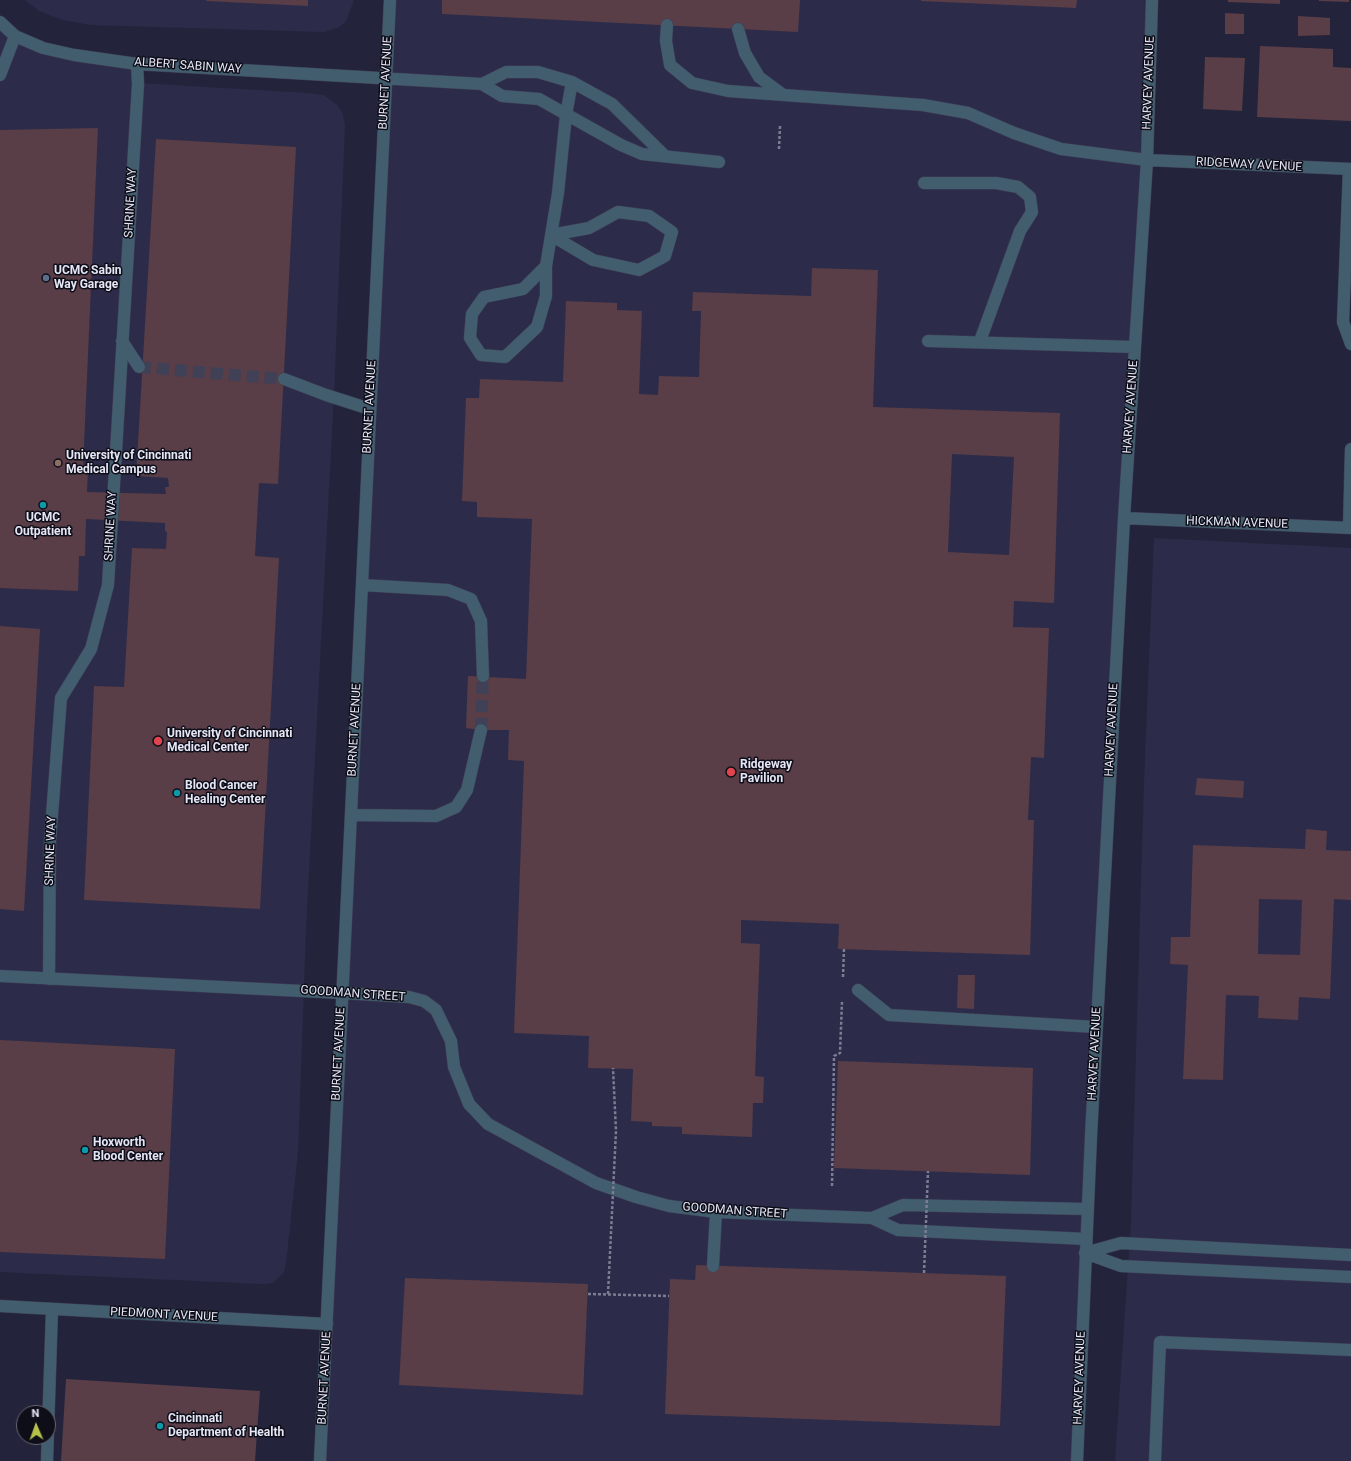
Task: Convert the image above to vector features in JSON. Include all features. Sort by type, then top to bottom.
[{"type":"street","name":"BURNET AVENUE","points":[[320,1461],[390,0]]},
{"type":"street","name":"HARVEY AVENUE","points":[[1077,1461],[1096,1027],[1124,518],[1147,160],[1152,0]]},
{"type":"street","name":"ALBERT SABIN WAY","points":[[0,22],[15,36],[43,48],[74,56],[137,64],[482,84]]},
{"type":"street","name":"RIDGEWAY AVENUE","points":[[666,25],[666,41],[670,65],[692,83],[728,91],[923,105],[968,113],[1014,133],[1062,149],[1147,160],[1350,169]]},
{"type":"street","points":[[738,29],[746,53],[759,77],[782,94]]},
{"type":"street","points":[[0,75],[15,36]]},
{"type":"street","name":"SHRINE WAY","points":[[50,979],[50,841],[61,698],[91,649],[108,585],[138,84],[137,64]]},
{"type":"street","points":[[482,84],[506,72],[538,72],[572,82],[612,104],[665,156]]},
{"type":"street","points":[[546,266],[522,289],[484,297],[472,314],[470,338],[481,355],[505,357],[537,327],[546,296],[546,266],[558,193],[566,114],[572,82]]},
{"type":"street","points":[[482,84],[502,96],[539,99],[621,145],[642,154],[719,162]]},
{"type":"street","points":[[1350,169],[1343,322],[1351,344]]},
{"type":"street","points":[[924,183],[996,183],[1018,187],[1030,197],[1032,212],[1020,231],[980,341]]},
{"type":"street","points":[[618,212],[649,216],[672,232],[665,256],[639,270],[593,260],[551,235],[589,228],[618,212]]},
{"type":"street","points":[[928,340],[1135,347]]},
{"type":"street","points":[[122,341],[140,367]]},
{"type":"street","points":[[284,379],[326,395],[370,409]]},
{"type":"street","points":[[1350,528],[1351,449]]},
{"type":"street","name":"HICKMAN AVENUE","points":[[1124,518],[1350,528]]},
{"type":"street","points":[[362,585],[448,590],[471,599],[481,621],[483,676]]},
{"type":"street","points":[[351,815],[436,816],[456,807],[467,790],[481,730]]},
{"type":"street","name":"GOODMAN STREET","points":[[0,976],[342,993],[409,998],[424,1001],[436,1010],[451,1041],[454,1067],[469,1104],[488,1124],[596,1183],[636,1197],[669,1206],[716,1212],[872,1218],[898,1230],[1086,1239]]},
{"type":"street","points":[[858,990],[889,1015],[1096,1027]]},
{"type":"street","name":"GOODMAN STREET","points":[[872,1218],[903,1205],[1087,1209]]},
{"type":"street","points":[[713,1266],[716,1212]]},
{"type":"street","points":[[1085,1253],[1121,1243],[1351,1255]]},
{"type":"street","points":[[1085,1253],[1120,1266],[1351,1276]]},
{"type":"street","name":"PIEDMONT AVENUE","points":[[0,1306],[327,1324]]},
{"type":"street","points":[[48,1461],[52,1309]]},
{"type":"street","points":[[1155,1461],[1160,1342],[1351,1350]]},
{"type":"path","points":[[779,149],[780,126]]},
{"type":"path","points":[[843,978],[844,948]]},
{"type":"path","points":[[832,1186],[834,1056],[840,1053],[842,1001]]},
{"type":"path","points":[[608,1294],[616,1130],[613,1068]]},
{"type":"path","points":[[924,1273],[928,1171]]},
{"type":"path","points":[[588,1294],[669,1296]]},
{"type":"shaded area","points":[[25,0],[354,0],[346,21],[339,27],[324,32],[90,25],[63,20],[39,11]]},
{"type":"shaded area","name":"Ridgeway Pavilion","points":[[390,0],[1153,0],[1077,1461],[320,1461]]},
{"type":"shaded area","name":"University of Cincinnati Medical Center","points":[[0,22],[15,36],[137,64],[138,83],[324,95],[337,105],[342,112],[345,124],[334,394],[306,928],[298,1152],[286,1263],[284,1272],[273,1283],[264,1284],[0,1272]]},
{"type":"shaded area","points":[[1154,538],[1351,548],[1351,1461],[1115,1461],[1131,1223],[1144,783]]},
{"type":"building","points":[[308,0],[308,6],[206,1]]},
{"type":"building","points":[[442,0],[800,0],[798,32],[442,14]]},
{"type":"building","points":[[921,0],[1077,0],[1076,8]]},
{"type":"building","points":[[1228,0],[1280,0],[1280,4],[1228,2]]},
{"type":"building","points":[[1349,0],[1349,2],[1319,1]]},
{"type":"building","points":[[1225,13],[1244,14],[1244,34],[1225,34]]},
{"type":"building","points":[[1298,16],[1330,18],[1330,35],[1298,36]]},
{"type":"building","points":[[1260,46],[1333,49],[1333,67],[1351,68],[1351,121],[1257,117]]},
{"type":"building","points":[[1205,57],[1245,58],[1242,111],[1203,109]]},
{"type":"building","points":[[98,128],[83,468],[88,469],[87,492],[166,494],[165,487],[169,487],[168,478],[136,476],[156,139],[296,147],[278,484],[259,483],[255,556],[279,558],[260,909],[84,900],[94,686],[124,687],[132,548],[166,549],[167,532],[165,531],[165,523],[86,519],[85,556],[79,556],[78,591],[0,588],[0,130]]},
{"type":"building","points":[[812,268],[878,270],[873,407],[1060,413],[1054,603],[1014,601],[1013,627],[1049,628],[1044,758],[1031,757],[1028,820],[1034,820],[1030,955],[838,949],[839,924],[741,920],[741,943],[760,944],[755,1076],[764,1077],[763,1103],[753,1103],[752,1137],[682,1134],[682,1127],[652,1126],[652,1122],[631,1121],[633,1069],[588,1068],[589,1036],[514,1033],[524,761],[508,760],[509,730],[481,730],[466,728],[468,676],[526,679],[532,519],[477,517],[477,502],[462,501],[466,398],[479,398],[480,379],[563,382],[566,301],[617,303],[617,310],[642,311],[639,394],[658,395],[659,376],[699,377],[701,311],[692,311],[693,292],[811,296]],"holes":[[[952,454],[1014,457],[1009,555],[948,552]]]},
{"type":"building","points":[[0,626],[40,629],[24,911],[0,909]]},
{"type":"building","points":[[1197,778],[1244,781],[1243,798],[1195,795]]},
{"type":"building","points":[[1306,829],[1327,831],[1326,850],[1351,851],[1351,900],[1334,899],[1330,999],[1299,997],[1298,1020],[1258,1018],[1259,996],[1226,995],[1223,1080],[1183,1079],[1188,965],[1170,964],[1171,937],[1190,937],[1193,845],[1305,849]],"holes":[[[1259,899],[1302,900],[1300,955],[1258,954]]]},
{"type":"building","points":[[958,975],[975,975],[974,1009],[957,1008]]},
{"type":"building","name":"Hoxworth Blood Center","points":[[0,1040],[175,1049],[165,1259],[0,1252]]},
{"type":"building","points":[[838,1061],[1033,1068],[1030,1175],[834,1168]]},
{"type":"building","points":[[696,1265],[1006,1276],[1000,1426],[665,1414],[670,1279],[695,1280]]},
{"type":"building","points":[[405,1278],[588,1284],[583,1395],[399,1385]]},
{"type":"building","name":"Cincinnati Department of Health","points":[[66,1379],[260,1391],[255,1461],[61,1461]]},
{"type":"tunnel","points":[[139,367],[284,379]]},
{"type":"tunnel","points":[[481,730],[483,676]]},
{"type":"place","name":"UCMC Sabin Way Garage","points":[[46,278]]},
{"type":"place","name":"University of Cincinnati Medical Campus","points":[[58,463]]},
{"type":"place","name":"UCMC Outpatient","points":[[43,505]]},
{"type":"place","name":"University of Cincinnati Medical Center","points":[[158,741]]},
{"type":"place","name":"Ridgeway Pavilion","points":[[731,772]]},
{"type":"place","name":"Blood Cancer Healing Center","points":[[177,793]]},
{"type":"place","name":"Hoxworth Blood Center","points":[[85,1150]]},
{"type":"place","name":"Cincinnati Department of Health","points":[[160,1426]]}]
